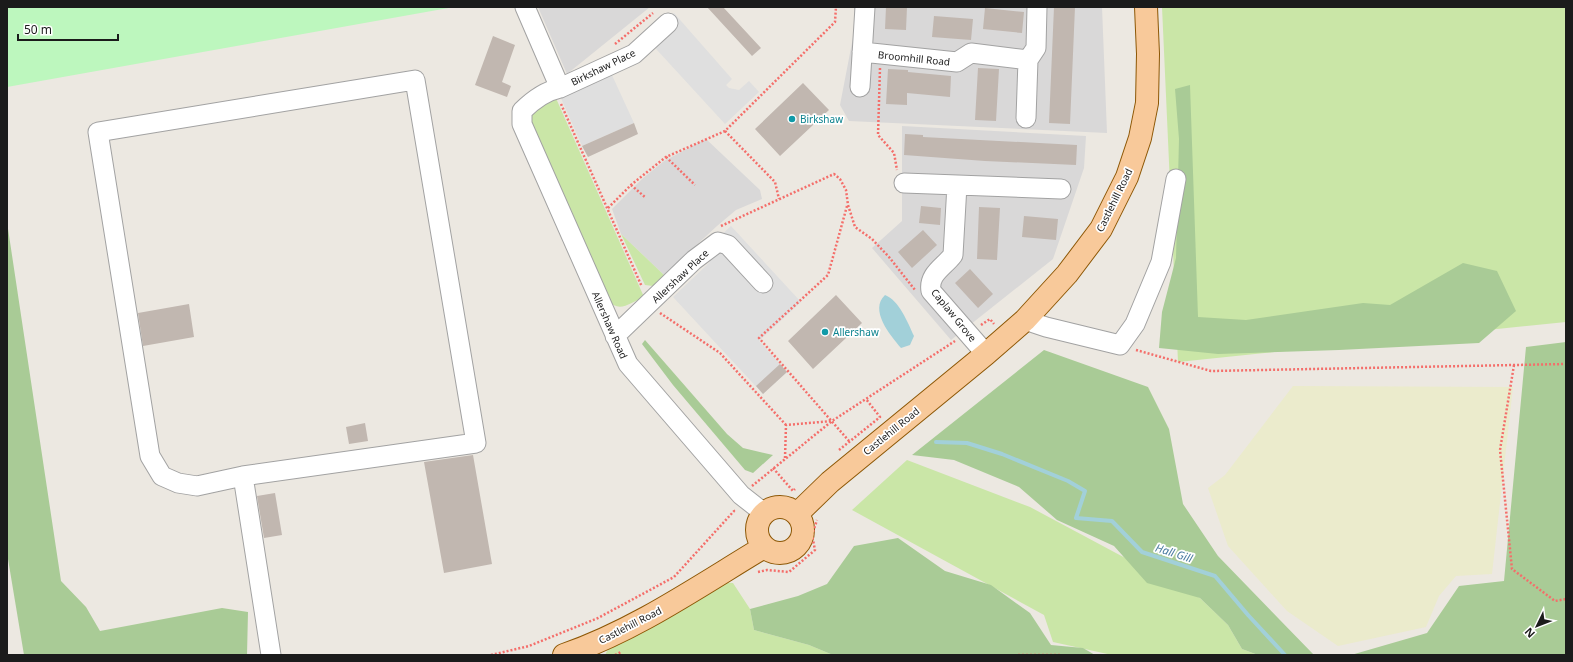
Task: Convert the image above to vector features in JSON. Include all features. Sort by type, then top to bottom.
[{"type":"main road","name":"Castlehill Road","points":[[796,514],[830,482],[986,354],[1025,320],[1068,274],[1101,229],[1127,177],[1140,138],[1147,103],[1148,54],[1146,7]]},
{"type":"main road","points":[[784,507],[801,518],[803,531],[798,544],[788,552],[780,553],[772,552],[762,530],[771,508],[784,507]]},
{"type":"main road","name":"Castlehill Road","points":[[564,655],[589,651],[735,564],[762,530]]},
{"type":"street","points":[[525,7],[557,89]]},
{"type":"street","points":[[860,87],[871,53],[865,7]]},
{"type":"street","points":[[1026,118],[1028,60],[1036,48],[1037,7]]},
{"type":"street","name":"Birkshaw Place","points":[[531,102],[634,54],[668,23]]},
{"type":"street","name":"Broomhill Road","points":[[871,53],[957,62],[971,53],[1028,60]]},
{"type":"street","points":[[415,80],[476,443],[244,476],[197,486],[178,483],[162,476],[150,456],[98,132],[415,80]]},
{"type":"street","name":"Allershaw Road","points":[[531,102],[522,111],[522,124],[628,364],[741,495],[762,530]]},
{"type":"street","points":[[1025,320],[1046,327],[1120,345],[1135,324],[1161,262],[1176,179]]},
{"type":"street","points":[[904,183],[1061,189]]},
{"type":"street","name":"Caplaw Grove","points":[[957,185],[954,250],[950,258],[932,278],[930,285],[931,291],[986,354]]},
{"type":"street","name":"Allershaw Place","points":[[615,336],[649,305],[694,260],[718,242],[728,245],[763,284]]},
{"type":"street","points":[[244,476],[271,655]]},
{"type":"path","points":[[608,208],[666,156],[725,131],[835,22],[836,7]]},
{"type":"path","points":[[871,53],[878,135],[894,153],[896,170],[904,183]]},
{"type":"path","points":[[557,89],[649,305],[720,353],[786,425],[785,458]]},
{"type":"path","points":[[725,131],[775,182],[779,199]]},
{"type":"path","points":[[666,156],[696,185]]},
{"type":"path","points":[[720,227],[834,174],[840,179],[846,190],[848,205],[855,227],[872,239],[889,257],[915,290],[931,291]]},
{"type":"path","points":[[631,186],[646,198]]},
{"type":"path","points":[[848,205],[828,275],[759,338],[849,441]]},
{"type":"path","points":[[967,333],[990,319],[1005,338]]},
{"type":"path","points":[[1120,345],[1162,358],[1211,370],[1566,364]]},
{"type":"path","points":[[1514,365],[1500,450],[1512,569],[1555,601],[1566,599]]},
{"type":"path","points":[[838,451],[880,417],[866,399]]},
{"type":"path","points":[[786,425],[832,421]]},
{"type":"path","points":[[773,468],[793,491],[799,486]]},
{"type":"path","points":[[1018,655],[1060,655]]},
{"type":"shaded area","points":[[538,7],[650,7],[567,74]]},
{"type":"shaded area","points":[[854,7],[1102,7],[1107,133],[849,121],[840,105],[855,27]]},
{"type":"shaded area","points":[[674,13],[732,79],[726,85],[729,88],[739,90],[749,81],[759,92],[725,124],[646,38]]},
{"type":"shaded area","points":[[611,73],[634,123],[582,146],[560,96]]},
{"type":"shaded area","points":[[902,126],[1086,136],[1084,168],[1053,259],[951,340],[872,248],[902,221]]},
{"type":"shaded area","points":[[706,139],[760,190],[762,199],[736,210],[664,275],[621,234],[612,209],[642,179],[664,161]]},
{"type":"shaded area","points":[[731,226],[801,302],[759,341],[787,372],[763,394],[673,297],[710,262],[702,253]]},
{"type":"green space","points":[[7,7],[454,7],[7,87]]},
{"type":"green space","points":[[1162,7],[1566,7],[1566,322],[1178,362]]},
{"type":"green space","points":[[1190,85],[1198,317],[1246,320],[1363,303],[1390,305],[1463,263],[1497,271],[1516,311],[1479,343],[1218,354],[1159,348],[1162,312],[1176,258],[1179,139],[1175,89]]},
{"type":"green space","points":[[555,96],[644,297],[625,306],[621,307],[612,305],[608,301],[532,125],[530,117],[532,109]]},
{"type":"green space","points":[[7,222],[61,581],[86,607],[100,631],[222,608],[248,612],[247,655],[24,655],[7,553]]},
{"type":"green space","points":[[621,234],[664,275],[653,286],[645,285]]},
{"type":"green space","points":[[645,340],[727,434],[743,448],[773,455],[753,473],[745,470],[673,385],[642,344]]},
{"type":"green space","points":[[1566,342],[1566,655],[1351,655],[1427,633],[1459,586],[1504,581],[1526,347]]},
{"type":"green space","points":[[1044,350],[1148,387],[1169,429],[1183,504],[1218,556],[1314,655],[1258,655],[1242,649],[1228,625],[1200,598],[1147,583],[1114,546],[1057,520],[1019,487],[954,460],[912,455]]},
{"type":"green space","points":[[1293,386],[1513,387],[1492,574],[1456,576],[1439,596],[1426,627],[1338,646],[1287,611],[1228,546],[1208,488],[1225,475]]},
{"type":"green space","points":[[907,460],[1030,507],[1200,598],[1228,625],[1242,649],[1258,655],[1112,655],[1053,642],[1044,615],[852,510]]},
{"type":"green space","points":[[898,538],[945,571],[991,585],[1030,613],[1051,645],[1083,648],[1095,655],[833,655],[809,645],[754,630],[750,609],[798,596],[827,584],[854,546]]},
{"type":"green space","points":[[714,582],[733,583],[750,609],[754,630],[809,645],[833,655],[605,655],[615,643]]},
{"type":"water","points":[[885,295],[895,302],[906,319],[914,336],[910,345],[901,348],[883,322],[879,308]]},
{"type":"building","points":[[707,7],[723,7],[761,48],[752,56]]},
{"type":"building","points":[[886,7],[907,7],[906,30],[885,29]]},
{"type":"building","points":[[1054,7],[1075,7],[1070,124],[1049,123]]},
{"type":"building","points":[[985,8],[1024,12],[1022,33],[983,29]]},
{"type":"building","points":[[934,16],[973,19],[971,40],[932,37]]},
{"type":"building","points":[[493,36],[515,45],[502,82],[511,86],[507,97],[475,85]]},
{"type":"building","points":[[978,68],[999,69],[996,121],[975,120]]},
{"type":"building","points":[[888,69],[908,70],[908,72],[951,76],[950,97],[907,93],[907,105],[886,104]]},
{"type":"building","name":"Birkshaw","points":[[803,83],[829,110],[780,156],[755,129]]},
{"type":"building","points":[[634,123],[638,134],[588,157],[582,146]]},
{"type":"building","points":[[905,134],[923,135],[923,137],[1077,145],[1076,165],[985,161],[904,155]]},
{"type":"building","points":[[921,206],[941,208],[940,225],[919,223]]},
{"type":"building","points":[[979,207],[1000,208],[997,260],[977,259]]},
{"type":"building","points":[[1024,216],[1058,219],[1056,240],[1022,237]]},
{"type":"building","points":[[923,230],[937,245],[912,268],[898,252]]},
{"type":"building","points":[[970,269],[993,294],[978,308],[955,283]]},
{"type":"building","name":"Allershaw","points":[[836,295],[862,323],[813,369],[788,341]]},
{"type":"building","points":[[189,304],[194,337],[143,346],[138,313]]},
{"type":"building","points":[[780,364],[787,372],[763,394],[756,386]]},
{"type":"building","points":[[365,423],[368,441],[349,444],[346,427]]},
{"type":"building","points":[[473,455],[492,564],[444,573],[424,462]]},
{"type":"building","points":[[275,493],[282,535],[264,538],[257,496]]},
{"type":"waterway","name":"Hall Gill","points":[[936,442],[967,443],[1002,454],[1068,481],[1085,491],[1076,518],[1112,521],[1142,552],[1215,576],[1285,655]]},
{"type":"place","name":"Birkshaw","points":[[792,119]]},
{"type":"place","name":"Allershaw","points":[[825,332]]}]
